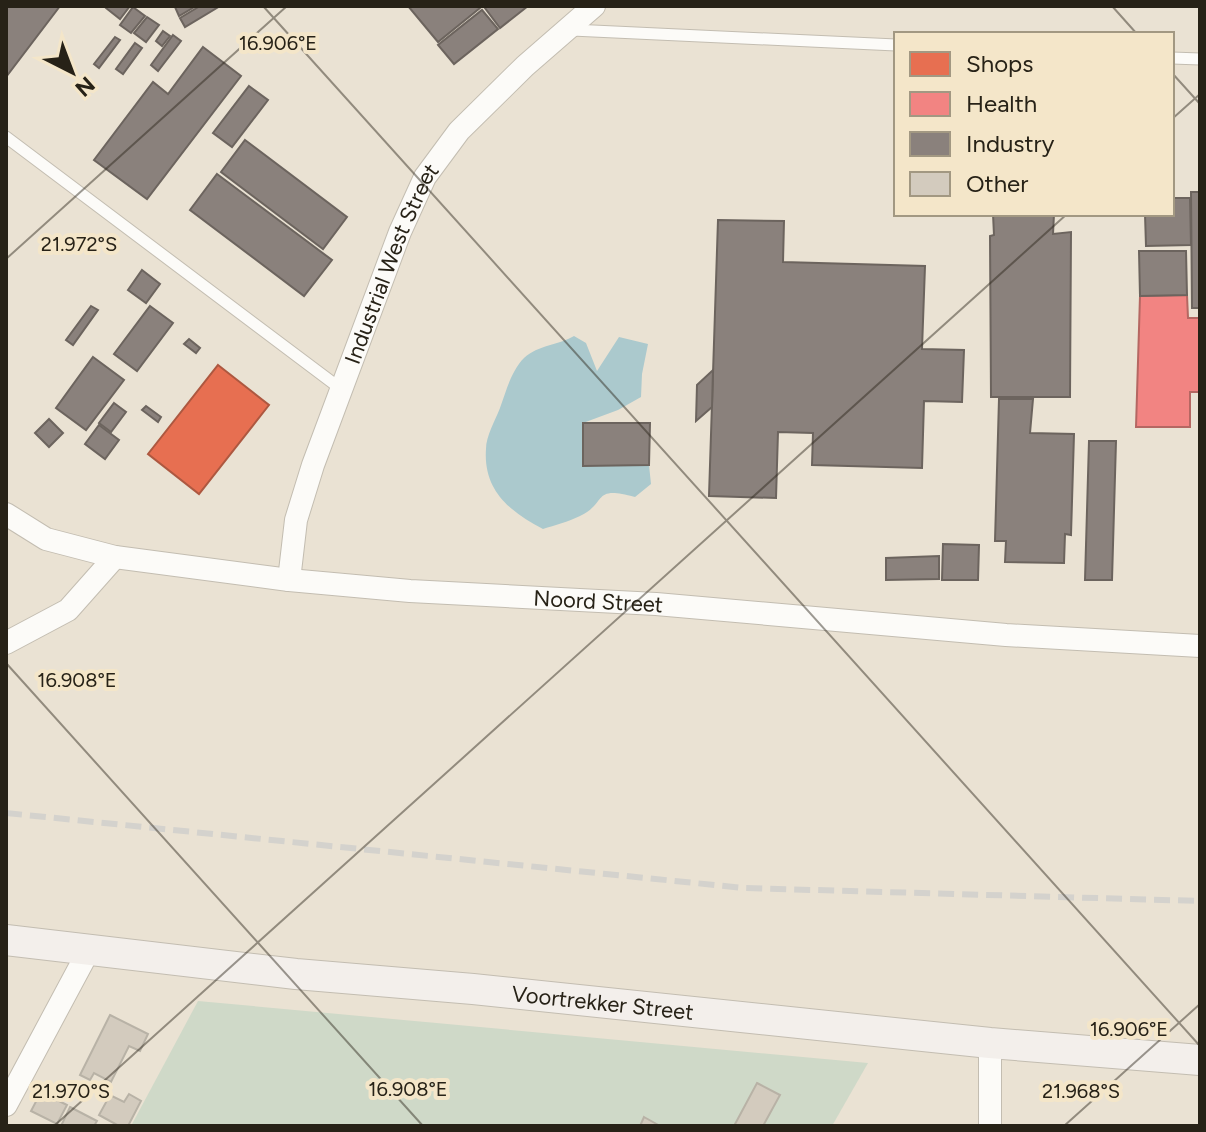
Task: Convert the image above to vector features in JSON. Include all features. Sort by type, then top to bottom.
[{"type":"main road","name":"Voortrekker Street","points":[[6,940],[296,974],[473,989],[990,1043],[1200,1060]]},
{"type":"street","name":"Industrial West Street","points":[[289,580],[296,520],[395,245],[425,177],[459,131],[594,6]]},
{"type":"street","name":"Noord Street","points":[[6,514],[46,539],[115,557],[289,580],[410,591],[656,604],[1006,635],[1200,646]]},
{"type":"street","points":[[6,643],[68,610],[115,557]]},
{"type":"street","points":[[6,1105],[89,950]]},
{"type":"street","points":[[990,1043],[990,1126]]},
{"type":"lane","points":[[567,29],[894,45]]},
{"type":"lane","points":[[1174,58],[1200,59]]},
{"type":"lane","points":[[6,137],[341,389]]},
{"type":"green space","points":[[198,1001],[868,1063],[832,1126],[131,1126]]},
{"type":"water","points":[[574,336],[586,343],[597,371],[619,337],[648,344],[641,397],[618,410],[583,423],[584,465],[649,465],[651,484],[635,497],[606,494],[580,516],[543,529],[510,507],[494,488],[486,464],[486,444],[519,363],[536,350]]},
{"type":"building: Shops","points":[[218,365],[269,405],[199,494],[148,454]]},
{"type":"building: Health","points":[[1187,295],[1188,318],[1200,318],[1200,392],[1190,392],[1190,427],[1136,427],[1140,296]]},
{"type":"building: Industry","points":[[6,6],[60,6],[6,77]]},
{"type":"building: Industry","points":[[107,6],[130,6],[120,19]]},
{"type":"building: Industry","points":[[177,6],[196,6],[179,16]]},
{"type":"building: Industry","points":[[200,6],[220,6],[185,27],[180,18]]},
{"type":"building: Industry","points":[[408,6],[479,6],[480,8],[438,42]]},
{"type":"building: Industry","points":[[528,6],[500,28],[485,8]]},
{"type":"building: Industry","points":[[133,7],[145,16],[131,33],[120,25]]},
{"type":"building: Industry","points":[[482,10],[498,29],[454,64],[438,45]]},
{"type":"building: Industry","points":[[147,17],[159,25],[146,42],[134,33]]},
{"type":"building: Industry","points":[[163,31],[170,36],[162,46],[156,41]]},
{"type":"building: Industry","points":[[173,35],[181,41],[158,71],[151,65]]},
{"type":"building: Industry","points":[[115,37],[120,40],[99,68],[94,64]]},
{"type":"building: Industry","points":[[135,43],[142,48],[123,74],[116,69]]},
{"type":"building: Industry","points":[[203,47],[241,76],[147,199],[94,160],[153,82],[168,94]]},
{"type":"building: Industry","points":[[249,86],[268,100],[232,147],[213,133]]},
{"type":"building: Industry","points":[[245,140],[347,217],[323,249],[221,172]]},
{"type":"building: Industry","points":[[217,174],[332,260],[304,296],[190,210]]},
{"type":"building: Industry","points":[[1191,192],[1200,192],[1200,308],[1192,308]]},
{"type":"building: Industry","points":[[1174,198],[1190,198],[1191,245],[1146,246],[1145,216],[1174,216]]},
{"type":"building: Industry","points":[[993,216],[1054,216],[1053,234],[1071,232],[1070,397],[991,397],[990,236],[994,235]]},
{"type":"building: Industry","points":[[718,220],[784,221],[783,262],[925,266],[922,349],[964,350],[962,402],[924,401],[922,468],[812,465],[813,433],[778,432],[776,498],[709,496]]},
{"type":"building: Industry","points":[[1139,251],[1186,251],[1187,295],[1140,296]]},
{"type":"building: Industry","points":[[142,270],[160,284],[146,303],[128,290]]},
{"type":"building: Industry","points":[[91,306],[98,310],[73,345],[66,340]]},
{"type":"building: Industry","points":[[150,306],[173,323],[137,371],[114,354]]},
{"type":"building: Industry","points":[[189,339],[200,348],[196,353],[184,344]]},
{"type":"building: Industry","points":[[93,357],[124,380],[86,430],[56,408]]},
{"type":"building: Industry","points":[[713,370],[712,407],[696,421],[697,385]]},
{"type":"building: Industry","points":[[999,399],[1033,399],[1030,433],[1074,434],[1071,535],[1065,534],[1064,563],[1005,562],[1006,541],[995,541]]},
{"type":"building: Industry","points":[[114,403],[126,412],[111,432],[99,423]]},
{"type":"building: Industry","points":[[146,406],[161,417],[158,422],[142,410]]},
{"type":"building: Industry","points":[[49,419],[63,433],[49,447],[35,433]]},
{"type":"building: Industry","points":[[583,423],[650,423],[649,465],[583,466]]},
{"type":"building: Industry","points":[[99,425],[119,440],[105,459],[85,444]]},
{"type":"building: Industry","points":[[1089,441],[1116,441],[1112,580],[1085,580]]},
{"type":"building: Industry","points":[[943,544],[979,545],[978,580],[942,580]]},
{"type":"building: Industry","points":[[939,556],[939,579],[886,580],[886,558]]},
{"type":"building: Other","points":[[110,1015],[148,1034],[140,1051],[129,1046],[111,1082],[94,1073],[90,1080],[80,1075]]},
{"type":"building: Other","points":[[757,1083],[780,1095],[763,1126],[734,1126]]},
{"type":"building: Other","points":[[41,1092],[67,1105],[57,1124],[31,1111]]},
{"type":"building: Other","points":[[129,1094],[141,1101],[128,1126],[119,1126],[99,1115],[110,1095],[124,1102]]},
{"type":"building: Other","points":[[70,1107],[97,1121],[94,1126],[61,1126]]},
{"type":"building: Other","points":[[644,1117],[660,1126],[640,1126]]},
{"type":"railway","points":[[6,813],[744,888],[1200,901]]}]
